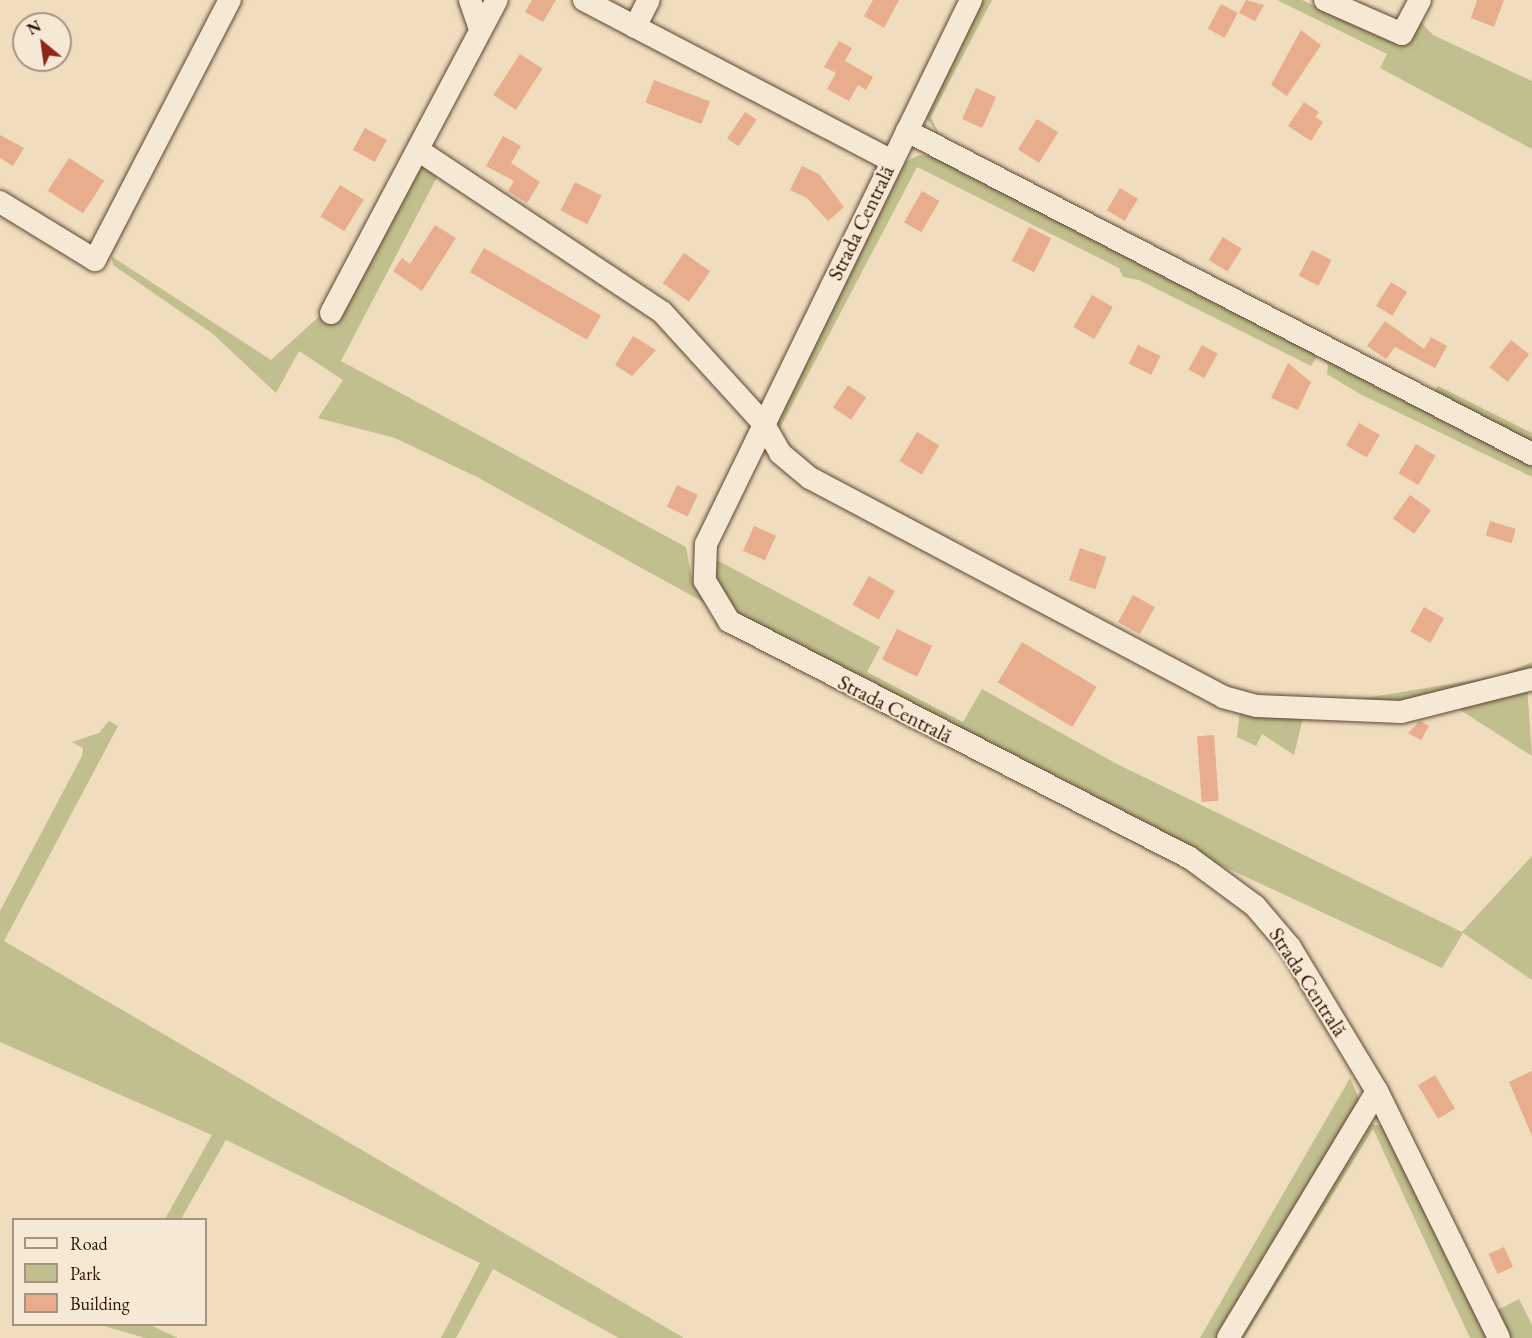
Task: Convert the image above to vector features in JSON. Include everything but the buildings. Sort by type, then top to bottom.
[{"type":"street","points":[[0,202],[95,260],[230,0]]},
{"type":"street","points":[[470,0],[479,26]]},
{"type":"street","points":[[332,313],[421,152],[479,26],[497,0]]},
{"type":"street","points":[[584,0],[892,160]]},
{"type":"street","points":[[636,27],[650,0]]},
{"type":"street","name":"Strada Centrală","points":[[971,0],[763,423],[702,562],[713,603],[729,621],[1190,858],[1228,882],[1290,947],[1377,1091],[1499,1338]]},
{"type":"street","points":[[1325,0],[1402,34],[1420,0]]},
{"type":"street","points":[[907,131],[1532,454]]},
{"type":"street","points":[[421,152],[662,312],[763,423],[780,453],[810,478],[1223,697],[1257,706],[1401,712],[1532,679]]},
{"type":"street","points":[[1228,1338],[1377,1091]]},
{"type":"green space","points":[[983,0],[992,0],[931,117],[941,138],[926,118]]},
{"type":"green space","points":[[1277,0],[1302,0],[1392,42],[1419,20],[1433,35],[1532,81],[1532,149],[1380,68],[1387,54]]},
{"type":"green space","points":[[919,155],[933,156],[1532,460],[1532,477],[1358,393],[1327,374],[1328,365],[1319,354],[1311,366],[1139,280],[1123,277],[1119,268],[917,167],[780,428],[776,420],[905,162]]},
{"type":"green space","points":[[421,163],[437,177],[341,361],[686,547],[693,584],[705,603],[477,477],[395,438],[318,418],[343,380],[299,351],[276,393],[213,334],[113,265],[111,256],[271,360],[324,312]]},
{"type":"green space","points":[[1438,386],[1532,433],[1532,446],[1434,392]]},
{"type":"green space","points":[[715,559],[880,647],[867,672],[963,722],[982,689],[1117,764],[1462,932],[1532,856],[1532,980],[1463,933],[1442,968],[1203,857],[738,615],[715,581]]},
{"type":"green space","points":[[1532,662],[1532,673],[1400,707],[1353,700],[1499,676]]},
{"type":"green space","points":[[1527,686],[1532,756],[1451,704]]},
{"type":"green space","points":[[1240,710],[1304,714],[1294,755],[1262,734],[1256,746],[1237,737]]},
{"type":"green space","points":[[109,721],[118,726],[4,941],[684,1338],[619,1338],[493,1269],[456,1338],[441,1338],[480,1263],[226,1140],[182,1218],[166,1218],[212,1135],[0,1042],[0,911],[82,756],[83,748],[72,742],[99,733]]},
{"type":"green space","points":[[1350,1078],[1362,1105],[1220,1338],[1200,1338]]},
{"type":"green space","points":[[1371,1124],[1382,1126],[1488,1338],[1470,1338],[1373,1129],[1244,1338],[1236,1338]]},
{"type":"green space","points":[[1519,1299],[1532,1325],[1532,1338],[1510,1338],[1496,1311]]},
{"type":"green space","points":[[104,1326],[152,1326],[178,1338],[145,1338]]}]
